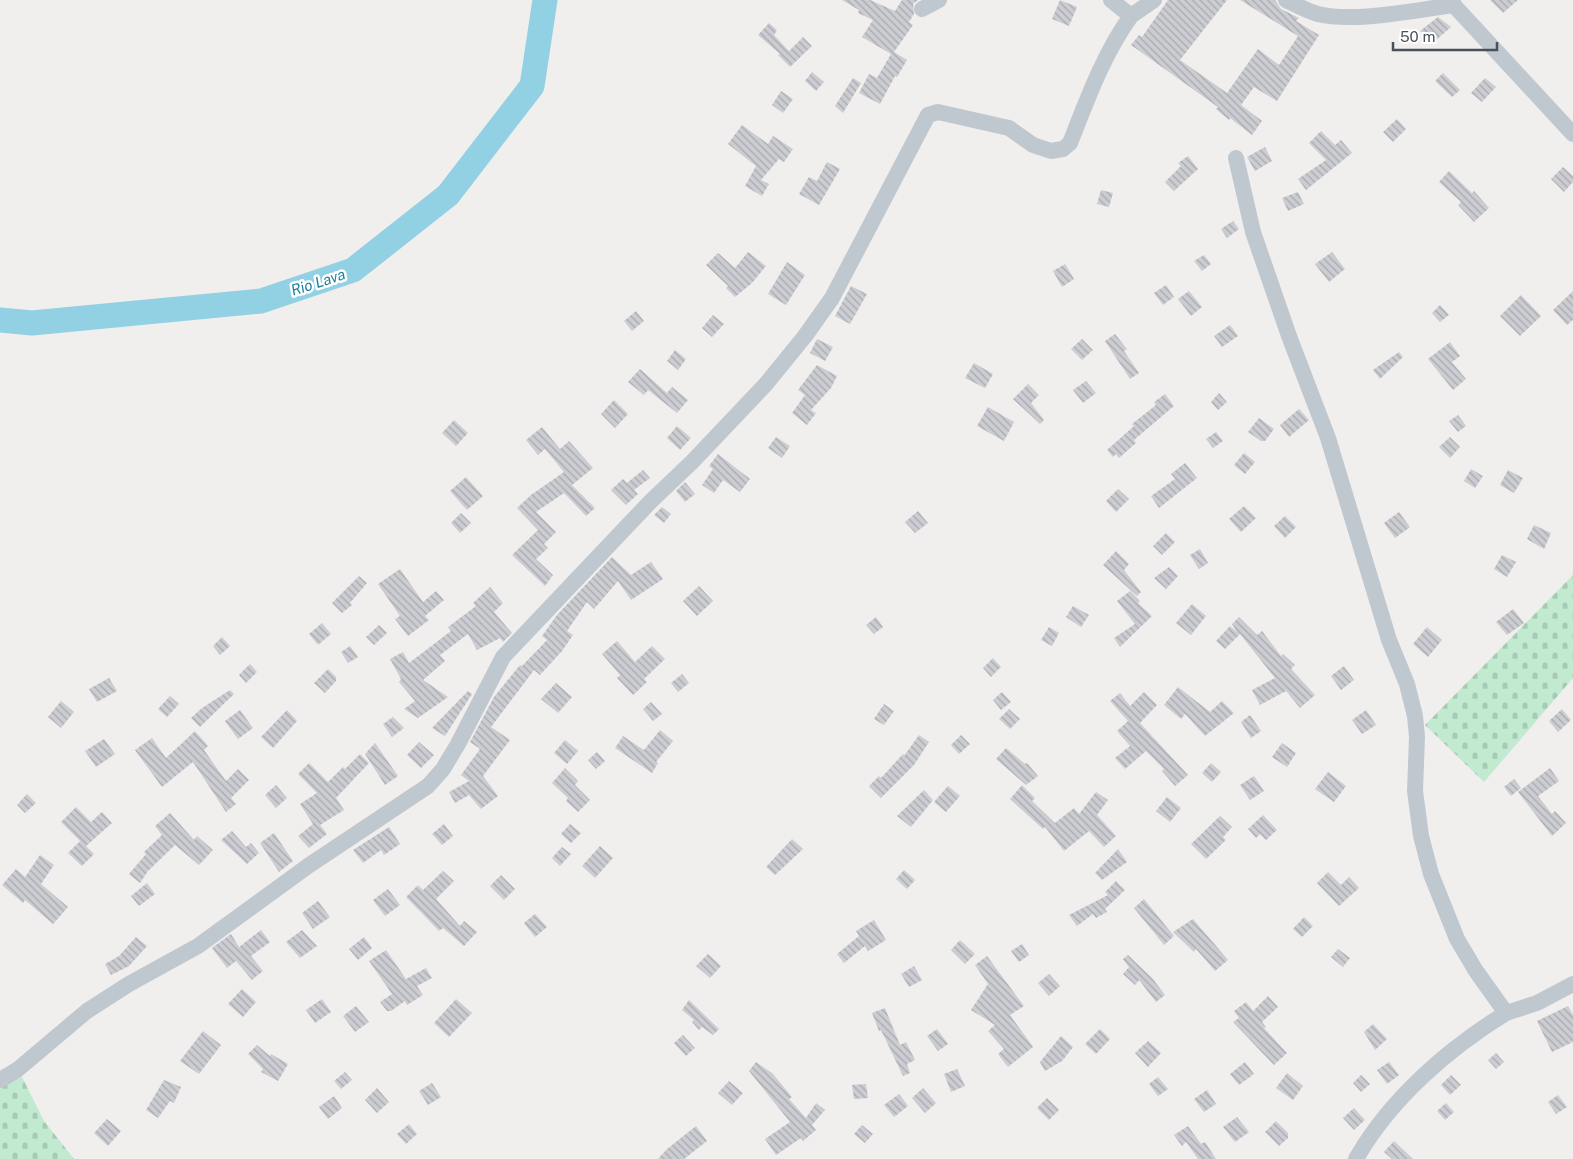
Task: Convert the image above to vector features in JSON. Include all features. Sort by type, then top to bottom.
[{"type":"street","points":[[922,9],[939,0]]},
{"type":"street","points":[[1111,0],[1131,16]]},
{"type":"street","points":[[0,1080],[17,1070],[87,1011],[129,984],[198,946],[308,866],[428,786],[443,769],[458,744],[503,657],[643,509],[692,462],[766,384],[805,336],[832,298],[928,115],[938,112],[1009,128],[1041,148],[1052,151],[1062,149],[1070,143],[1120,32],[1131,16],[1154,0]]},
{"type":"street","points":[[1286,0],[1316,14],[1328,16],[1362,16],[1451,3],[1573,134]]},
{"type":"street","points":[[1236,158],[1253,232],[1288,336],[1328,438],[1390,640],[1407,684],[1416,730],[1415,790],[1421,836],[1431,874],[1457,939],[1476,971],[1506,1012]]},
{"type":"street","points":[[1356,1159],[1370,1134],[1430,1069],[1506,1012],[1537,1003],[1573,984]]},
{"type":"green space","points":[[1573,575],[1573,678],[1484,782],[1425,725]]},
{"type":"green space","points":[[22,1077],[44,1121],[74,1159],[0,1159],[0,1085]]},
{"type":"building","points":[[842,0],[870,0],[895,11],[902,0],[918,0],[913,4],[914,14],[909,22],[913,25],[894,52],[907,60],[897,77],[895,76],[880,104],[859,93],[869,74],[877,78],[891,54],[862,37],[873,20],[858,13],[859,10]]},
{"type":"building","points":[[1060,0],[1077,7],[1069,26],[1052,19]]},
{"type":"building","points":[[1168,0],[1227,0],[1180,60],[1227,93],[1258,49],[1279,65],[1298,36],[1240,0],[1275,0],[1281,9],[1299,18],[1296,21],[1319,35],[1277,101],[1254,87],[1241,105],[1262,121],[1252,135],[1230,118],[1229,120],[1216,109],[1218,107],[1131,45],[1139,35],[1142,37]]},
{"type":"building","points":[[1490,0],[1518,0],[1503,13]]},
{"type":"building","points":[[1438,17],[1451,27],[1435,41],[1420,31]]},
{"type":"building","points":[[769,23],[777,30],[774,35],[789,51],[803,37],[812,46],[790,67],[778,55],[780,54],[758,35]]},
{"type":"building","points":[[812,72],[824,82],[816,91],[805,81]]},
{"type":"building","points":[[1443,73],[1460,90],[1452,97],[1435,81]]},
{"type":"building","points":[[853,78],[861,83],[843,113],[835,106]]},
{"type":"building","points":[[1485,78],[1496,87],[1482,102],[1471,93]]},
{"type":"building","points":[[781,91],[793,99],[783,113],[772,105]]},
{"type":"building","points":[[1397,119],[1406,129],[1393,142],[1383,132]]},
{"type":"building","points":[[742,125],[768,144],[773,136],[793,149],[784,162],[779,159],[761,180],[769,184],[762,196],[745,186],[756,166],[728,144]]},
{"type":"building","points":[[1321,131],[1335,145],[1341,140],[1352,153],[1306,190],[1298,179],[1326,160],[1309,143]]},
{"type":"building","points":[[1265,147],[1272,161],[1255,171],[1247,157]]},
{"type":"building","points":[[1188,156],[1198,169],[1174,191],[1165,182],[1181,166],[1178,163]]},
{"type":"building","points":[[827,162],[840,169],[819,205],[799,194],[809,177],[817,181]]},
{"type":"building","points":[[1563,167],[1573,176],[1573,182],[1564,192],[1551,179]]},
{"type":"building","points":[[1449,171],[1472,193],[1474,191],[1489,208],[1474,222],[1458,205],[1461,202],[1439,182]]},
{"type":"building","points":[[1101,190],[1113,193],[1109,207],[1097,204]]},
{"type":"building","points":[[1298,192],[1304,204],[1288,211],[1282,198]]},
{"type":"building","points":[[1233,221],[1239,229],[1227,238],[1221,229]]},
{"type":"building","points":[[748,252],[766,266],[752,283],[735,297],[726,288],[728,286],[706,265],[718,253],[735,268]]},
{"type":"building","points":[[1332,252],[1345,269],[1329,282],[1315,264]]},
{"type":"building","points":[[1204,255],[1211,264],[1202,271],[1194,261]]},
{"type":"building","points":[[787,262],[805,275],[786,305],[768,294]]},
{"type":"building","points":[[1065,264],[1074,279],[1062,287],[1053,271]]},
{"type":"building","points":[[1166,285],[1174,297],[1163,305],[1154,293]]},
{"type":"building","points":[[851,286],[867,294],[850,324],[835,316]]},
{"type":"building","points":[[1189,291],[1202,307],[1191,316],[1178,299]]},
{"type":"building","points":[[1573,291],[1573,320],[1567,325],[1553,310]]},
{"type":"building","points":[[1521,295],[1541,316],[1520,336],[1500,316]]},
{"type":"building","points":[[1440,305],[1449,315],[1440,322],[1432,313]]},
{"type":"building","points":[[636,311],[644,321],[632,331],[624,321]]},
{"type":"building","points":[[713,315],[724,324],[712,337],[702,328]]},
{"type":"building","points":[[1230,325],[1238,336],[1222,347],[1214,336]]},
{"type":"building","points":[[1115,334],[1127,349],[1124,351],[1139,373],[1130,379],[1105,341]]},
{"type":"building","points":[[817,339],[833,347],[825,361],[810,353]]},
{"type":"building","points":[[1082,339],[1093,350],[1082,360],[1071,349]]},
{"type":"building","points":[[1450,342],[1460,356],[1452,362],[1466,379],[1453,390],[1428,359]]},
{"type":"building","points":[[675,350],[686,359],[678,370],[667,361]]},
{"type":"building","points":[[1399,352],[1403,357],[1380,379],[1373,370]]},
{"type":"building","points":[[974,363],[993,374],[985,388],[965,378]]},
{"type":"building","points":[[817,365],[837,376],[831,388],[811,410],[816,413],[807,425],[792,413],[805,395],[798,390]]},
{"type":"building","points":[[640,369],[667,393],[672,387],[688,400],[677,413],[648,390],[644,395],[628,382]]},
{"type":"building","points":[[1086,381],[1096,393],[1083,403],[1073,390]]},
{"type":"building","points":[[1028,384],[1039,395],[1031,403],[1044,420],[1040,424],[1013,399]]},
{"type":"building","points":[[1219,393],[1227,402],[1218,410],[1211,402]]},
{"type":"building","points":[[1165,394],[1174,406],[1134,440],[1136,443],[1119,458],[1116,454],[1113,457],[1107,450],[1134,426],[1132,424],[1156,405],[1154,402]]},
{"type":"building","points":[[614,400],[628,414],[615,428],[601,414]]},
{"type":"building","points":[[988,407],[1014,422],[1004,441],[977,426]]},
{"type":"building","points":[[1299,409],[1309,420],[1289,437],[1280,425]]},
{"type":"building","points":[[1458,415],[1466,426],[1458,432],[1449,421]]},
{"type":"building","points":[[1259,418],[1274,429],[1265,441],[1261,441],[1248,432]]},
{"type":"building","points":[[454,420],[468,433],[456,446],[442,433]]},
{"type":"building","points":[[677,426],[691,438],[680,450],[667,438]]},
{"type":"building","points":[[542,427],[560,449],[569,441],[593,468],[572,485],[595,508],[586,516],[564,493],[536,512],[556,532],[544,544],[548,548],[536,559],[553,575],[545,586],[512,555],[538,530],[517,508],[531,495],[564,472],[545,449],[538,455],[526,440]]},
{"type":"building","points":[[1216,432],[1223,441],[1213,448],[1206,439]]},
{"type":"building","points":[[776,437],[790,446],[782,458],[768,448]]},
{"type":"building","points":[[1450,437],[1460,447],[1450,458],[1439,447]]},
{"type":"building","points":[[1244,453],[1255,462],[1245,474],[1234,465]]},
{"type":"building","points":[[718,454],[750,479],[740,492],[723,480],[714,493],[702,485],[713,469],[709,466]]},
{"type":"building","points":[[1185,463],[1197,478],[1159,508],[1151,496],[1175,479],[1171,474]]},
{"type":"building","points":[[1471,469],[1483,476],[1475,488],[1464,481]]},
{"type":"building","points":[[643,470],[650,478],[634,490],[638,494],[626,505],[611,490],[623,479],[627,483]]},
{"type":"building","points":[[1508,470],[1523,478],[1514,493],[1500,485]]},
{"type":"building","points":[[466,477],[483,496],[467,510],[450,491]]},
{"type":"building","points":[[685,482],[695,494],[685,502],[676,491]]},
{"type":"building","points":[[1118,489],[1129,499],[1116,512],[1106,501]]},
{"type":"building","points":[[1244,506],[1256,518],[1241,532],[1229,519]]},
{"type":"building","points":[[662,507],[671,514],[664,523],[654,515]]},
{"type":"building","points":[[918,511],[928,523],[915,533],[905,522]]},
{"type":"building","points":[[1399,512],[1410,527],[1395,538],[1384,523]]},
{"type":"building","points":[[461,513],[471,523],[460,533],[451,523]]},
{"type":"building","points":[[1285,516],[1296,527],[1285,538],[1274,526]]},
{"type":"building","points":[[1534,525],[1551,533],[1544,549],[1527,539]]},
{"type":"building","points":[[1166,533],[1175,542],[1162,555],[1153,546]]},
{"type":"building","points":[[1200,549],[1208,563],[1199,569],[1190,555]]},
{"type":"building","points":[[1116,551],[1129,564],[1124,570],[1141,592],[1137,596],[1103,565]]},
{"type":"building","points":[[1502,555],[1516,562],[1507,577],[1494,569]]},
{"type":"building","points":[[612,557],[631,575],[651,562],[663,579],[631,600],[618,581],[594,609],[587,602],[567,631],[573,635],[562,651],[540,675],[534,670],[491,727],[510,740],[483,776],[498,796],[481,809],[469,795],[455,803],[449,792],[469,781],[461,775],[480,749],[470,742],[494,697],[520,665],[522,666],[547,640],[542,636],[557,615]]},
{"type":"building","points":[[1169,567],[1178,576],[1166,589],[1154,578]]},
{"type":"building","points":[[400,569],[423,602],[436,591],[444,600],[425,616],[429,620],[408,636],[395,619],[400,616],[378,584]]},
{"type":"building","points":[[359,576],[367,583],[350,603],[352,605],[342,613],[332,603]]},
{"type":"building","points":[[699,586],[713,601],[697,616],[683,601]]},
{"type":"building","points":[[490,587],[503,603],[494,612],[512,633],[503,642],[500,638],[477,650],[468,634],[440,655],[445,661],[423,680],[448,697],[418,718],[404,709],[415,701],[399,682],[401,679],[390,659],[403,652],[409,663],[451,631],[448,627],[476,606],[473,603]]},
{"type":"building","points":[[1130,591],[1140,601],[1138,603],[1152,616],[1120,647],[1114,638],[1135,624],[1117,601]]},
{"type":"building","points":[[1192,604],[1206,616],[1191,635],[1176,623]]},
{"type":"building","points":[[1073,606],[1089,615],[1081,627],[1066,617]]},
{"type":"building","points":[[1513,609],[1524,623],[1507,635],[1496,622]]},
{"type":"building","points":[[876,617],[883,627],[874,634],[866,625]]},
{"type":"building","points":[[1239,617],[1257,635],[1262,631],[1281,656],[1283,654],[1295,665],[1291,669],[1315,695],[1300,708],[1286,691],[1260,705],[1252,690],[1275,678],[1240,634],[1225,649],[1216,641],[1230,626],[1237,632],[1232,624]]},
{"type":"building","points":[[322,623],[331,634],[318,645],[309,634]]},
{"type":"building","points":[[379,625],[387,633],[374,645],[366,637]]},
{"type":"building","points":[[1049,627],[1059,633],[1052,646],[1041,640]]},
{"type":"building","points":[[1427,627],[1442,640],[1428,657],[1413,644]]},
{"type":"building","points":[[222,637],[230,646],[220,655],[213,646]]},
{"type":"building","points":[[617,641],[635,662],[652,646],[665,659],[644,679],[647,682],[633,695],[617,678],[620,675],[602,654]]},
{"type":"building","points":[[350,646],[358,657],[348,663],[341,652]]},
{"type":"building","points":[[993,658],[1001,667],[991,677],[983,668]]},
{"type":"building","points":[[250,664],[257,672],[246,683],[239,675]]},
{"type":"building","points":[[1344,666],[1354,680],[1341,690],[1331,676]]},
{"type":"building","points":[[328,669],[336,677],[336,681],[325,693],[314,683]]},
{"type":"building","points":[[682,674],[689,683],[678,692],[671,683]]},
{"type":"building","points":[[109,678],[117,691],[97,702],[89,689]]},
{"type":"building","points":[[556,683],[572,697],[558,713],[541,699]]},
{"type":"building","points":[[1178,687],[1210,712],[1222,701],[1234,713],[1205,736],[1185,714],[1181,719],[1164,705]]},
{"type":"building","points":[[230,690],[234,694],[200,727],[191,718],[202,708]]},
{"type":"building","points":[[468,691],[472,694],[445,736],[432,728]]},
{"type":"building","points":[[1002,692],[1011,702],[1001,710],[993,700]]},
{"type":"building","points":[[1144,692],[1157,705],[1140,723],[1188,775],[1175,786],[1162,771],[1164,769],[1146,751],[1125,769],[1115,758],[1130,746],[1117,731],[1128,721],[1110,701],[1120,693],[1130,706]]},
{"type":"building","points":[[170,696],[179,704],[167,717],[158,709]]},
{"type":"building","points":[[61,701],[74,712],[61,728],[48,717]]},
{"type":"building","points":[[651,702],[662,714],[653,721],[643,709]]},
{"type":"building","points":[[884,704],[894,711],[884,725],[874,719]]},
{"type":"building","points":[[1009,709],[1020,719],[1010,729],[999,719]]},
{"type":"building","points":[[1562,709],[1571,720],[1558,732],[1549,721]]},
{"type":"building","points":[[240,710],[253,728],[238,739],[225,721]]},
{"type":"building","points":[[287,710],[297,721],[273,748],[261,737]]},
{"type":"building","points":[[1366,710],[1376,725],[1362,734],[1352,720]]},
{"type":"building","points":[[1250,715],[1261,731],[1251,738],[1241,722]]},
{"type":"building","points":[[393,717],[404,728],[392,737],[383,724]]},
{"type":"building","points":[[660,730],[673,741],[656,762],[658,763],[652,773],[615,748],[623,736],[644,750]]},
{"type":"building","points":[[195,731],[208,746],[204,750],[226,781],[238,769],[249,780],[231,798],[236,804],[226,812],[193,762],[162,787],[135,750],[152,738],[166,758]]},
{"type":"building","points":[[919,735],[929,742],[914,765],[881,798],[869,786],[879,776],[881,778],[903,754],[904,756]]},
{"type":"building","points":[[961,735],[970,744],[959,754],[951,745]]},
{"type":"building","points":[[104,739],[115,754],[96,767],[85,751]]},
{"type":"building","points":[[565,740],[578,751],[567,764],[554,753]]},
{"type":"building","points":[[419,742],[434,755],[421,768],[407,755]]},
{"type":"building","points":[[375,743],[398,776],[385,785],[365,754]]},
{"type":"building","points":[[1282,743],[1296,753],[1287,767],[1272,757]]},
{"type":"building","points":[[1006,748],[1025,764],[1027,763],[1038,776],[1026,785],[996,759]]},
{"type":"building","points":[[597,752],[605,761],[596,769],[588,760]]},
{"type":"building","points":[[360,754],[369,763],[336,798],[344,810],[320,825],[327,834],[309,848],[298,836],[313,824],[300,804],[317,793],[298,774],[309,763],[328,782]]},
{"type":"building","points":[[1211,763],[1221,772],[1212,782],[1202,773]]},
{"type":"building","points":[[565,768],[578,781],[575,785],[590,800],[578,812],[566,801],[568,798],[552,783]]},
{"type":"building","points":[[1550,768],[1559,781],[1538,796],[1552,814],[1555,811],[1566,823],[1552,836],[1518,792]]},
{"type":"building","points":[[1328,772],[1346,786],[1334,802],[1315,789]]},
{"type":"building","points":[[1254,776],[1264,791],[1250,800],[1240,785]]},
{"type":"building","points":[[1514,779],[1521,788],[1511,796],[1504,787]]},
{"type":"building","points":[[276,785],[287,798],[276,808],[265,795]]},
{"type":"building","points":[[1022,785],[1035,798],[1032,801],[1055,823],[1074,808],[1079,814],[1096,792],[1108,800],[1097,815],[1116,836],[1104,847],[1089,831],[1064,851],[1045,827],[1043,829],[1010,799]]},
{"type":"building","points":[[948,786],[960,796],[946,812],[934,802]]},
{"type":"building","points":[[924,790],[933,800],[911,827],[897,816]]},
{"type":"building","points":[[27,794],[36,803],[25,813],[17,805]]},
{"type":"building","points":[[1167,797],[1181,808],[1170,822],[1156,811]]},
{"type":"building","points":[[76,807],[91,822],[102,812],[112,823],[86,846],[94,854],[82,866],[68,853],[80,841],[61,822]]},
{"type":"building","points":[[170,813],[194,840],[197,836],[213,850],[199,865],[175,845],[148,871],[140,883],[129,874],[146,854],[144,852],[162,835],[155,826]]},
{"type":"building","points":[[1263,815],[1277,830],[1266,840],[1260,834],[1256,838],[1248,829]]},
{"type":"building","points":[[1220,816],[1232,827],[1223,837],[1226,840],[1206,859],[1191,844]]},
{"type":"building","points":[[444,824],[453,836],[442,845],[432,834]]},
{"type":"building","points":[[570,824],[581,833],[571,843],[561,834]]},
{"type":"building","points":[[389,827],[400,844],[384,855],[381,850],[363,863],[353,850]]},
{"type":"building","points":[[232,831],[246,847],[251,843],[259,853],[247,864],[221,840]]},
{"type":"building","points":[[274,833],[293,861],[279,872],[260,843]]},
{"type":"building","points":[[792,839],[803,849],[775,875],[766,867]]},
{"type":"building","points":[[600,846],[613,858],[595,878],[582,866]]},
{"type":"building","points":[[562,847],[571,854],[560,866],[552,858]]},
{"type":"building","points":[[1118,849],[1127,862],[1102,880],[1095,873]]},
{"type":"building","points":[[40,855],[54,865],[41,884],[68,907],[53,924],[25,900],[23,903],[2,885],[16,869],[25,877]]},
{"type":"building","points":[[904,870],[915,880],[907,889],[896,879]]},
{"type":"building","points":[[443,871],[454,881],[436,899],[460,926],[464,921],[477,932],[464,946],[443,928],[439,931],[406,897],[418,885],[423,890]]},
{"type":"building","points":[[1328,872],[1341,885],[1349,877],[1359,888],[1339,906],[1317,883]]},
{"type":"building","points":[[501,875],[515,889],[504,900],[490,886]]},
{"type":"building","points":[[1116,881],[1125,890],[1105,909],[1107,912],[1096,918],[1093,914],[1077,926],[1069,915],[1108,895],[1105,892]]},
{"type":"building","points":[[147,883],[155,894],[139,906],[131,896]]},
{"type":"building","points":[[388,889],[400,905],[385,916],[373,900]]},
{"type":"building","points":[[1144,899],[1174,936],[1164,945],[1134,908]]},
{"type":"building","points":[[318,901],[330,917],[313,929],[302,913]]},
{"type":"building","points":[[535,914],[547,927],[535,937],[524,923]]},
{"type":"building","points":[[1304,917],[1313,926],[1302,937],[1293,929]]},
{"type":"building","points":[[1193,919],[1228,960],[1215,971],[1196,949],[1194,952],[1173,932]]},
{"type":"building","points":[[874,920],[886,940],[868,951],[865,946],[844,963],[837,954],[859,936],[856,931]]},
{"type":"building","points":[[261,930],[270,942],[251,956],[263,971],[252,980],[236,961],[227,968],[212,948],[231,934],[239,947]]},
{"type":"building","points":[[302,930],[317,946],[300,958],[286,942]]},
{"type":"building","points":[[136,937],[147,946],[129,966],[111,975],[105,964],[119,956]]},
{"type":"building","points":[[364,937],[372,948],[358,960],[349,949]]},
{"type":"building","points":[[960,940],[975,954],[965,964],[951,950]]},
{"type":"building","points":[[1022,944],[1029,955],[1019,962],[1011,951]]},
{"type":"building","points":[[1338,949],[1350,958],[1343,967],[1331,957]]},
{"type":"building","points":[[386,950],[406,979],[426,968],[432,978],[417,986],[423,995],[407,1005],[405,1001],[391,1011],[387,1011],[380,1002],[392,994],[369,961]]},
{"type":"building","points":[[708,954],[721,966],[710,978],[696,966]]},
{"type":"building","points":[[1128,955],[1153,979],[1165,995],[1156,1002],[1139,980],[1135,985],[1123,974],[1129,967],[1123,959]]},
{"type":"building","points":[[987,956],[1024,1006],[1010,1015],[1033,1047],[1008,1067],[998,1054],[1004,1049],[988,1031],[995,1025],[971,1010],[988,984],[975,965]]},
{"type":"building","points":[[914,966],[922,980],[909,987],[901,974]]},
{"type":"building","points":[[1049,974],[1060,986],[1049,996],[1038,983]]},
{"type":"building","points":[[242,989],[256,1002],[243,1017],[228,1004]]},
{"type":"building","points":[[1268,996],[1278,1007],[1262,1022],[1266,1027],[1264,1028],[1287,1053],[1274,1065],[1233,1022],[1239,1018],[1234,1011],[1246,1002],[1253,1011]]},
{"type":"building","points":[[322,999],[331,1012],[315,1023],[306,1010]]},
{"type":"building","points":[[456,999],[472,1013],[449,1037],[434,1023]]},
{"type":"building","points":[[689,1000],[719,1029],[713,1035],[702,1027],[699,1030],[692,1022],[694,1020],[682,1010]]},
{"type":"building","points":[[356,1006],[369,1022],[355,1032],[343,1016]]},
{"type":"building","points":[[1568,1006],[1573,1015],[1573,1042],[1552,1052],[1537,1021]]},
{"type":"building","points":[[885,1008],[900,1045],[906,1042],[915,1060],[907,1064],[910,1073],[903,1076],[881,1030],[879,1031],[872,1013]]},
{"type":"building","points":[[1373,1024],[1387,1039],[1375,1050],[1364,1032]]},
{"type":"building","points":[[937,1029],[948,1044],[938,1051],[927,1036]]},
{"type":"building","points":[[1100,1029],[1110,1039],[1096,1054],[1085,1044]]},
{"type":"building","points":[[203,1031],[221,1045],[199,1074],[180,1061]]},
{"type":"building","points":[[683,1035],[695,1048],[686,1056],[674,1043]]},
{"type":"building","points":[[1061,1036],[1073,1047],[1062,1061],[1045,1071],[1040,1062]]},
{"type":"building","points":[[1148,1041],[1161,1053],[1148,1067],[1135,1053]]},
{"type":"building","points":[[257,1045],[270,1056],[271,1054],[288,1064],[278,1081],[261,1072],[263,1069],[248,1054]]},
{"type":"building","points":[[1496,1053],[1504,1062],[1496,1069],[1488,1060]]},
{"type":"building","points":[[756,1062],[772,1073],[792,1097],[789,1099],[806,1118],[816,1103],[825,1110],[812,1125],[816,1130],[803,1141],[801,1138],[776,1155],[765,1139],[790,1122],[749,1071]]},
{"type":"building","points":[[1245,1062],[1254,1074],[1239,1085],[1230,1074]]},
{"type":"building","points":[[1389,1062],[1399,1075],[1387,1084],[1377,1070]]},
{"type":"building","points":[[957,1069],[965,1086],[951,1092],[944,1074]]},
{"type":"building","points":[[345,1072],[352,1080],[341,1089],[334,1081]]},
{"type":"building","points":[[1287,1073],[1303,1086],[1293,1100],[1276,1088]]},
{"type":"building","points":[[1361,1075],[1370,1084],[1361,1092],[1353,1083]]},
{"type":"building","points":[[1451,1075],[1461,1085],[1450,1095],[1441,1085]]},
{"type":"building","points":[[1158,1077],[1168,1089],[1158,1096],[1149,1084]]},
{"type":"building","points":[[164,1080],[181,1087],[174,1103],[170,1101],[158,1118],[146,1110]]},
{"type":"building","points":[[729,1081],[743,1093],[732,1105],[718,1093]]},
{"type":"building","points":[[432,1083],[441,1097],[428,1105],[419,1091]]},
{"type":"building","points":[[866,1084],[868,1098],[854,1099],[852,1085]]},
{"type":"building","points":[[377,1088],[389,1102],[377,1113],[365,1100]]},
{"type":"building","points":[[923,1088],[936,1103],[925,1113],[912,1098]]},
{"type":"building","points":[[1207,1090],[1216,1104],[1204,1112],[1194,1099]]},
{"type":"building","points":[[899,1094],[908,1106],[894,1117],[884,1105]]},
{"type":"building","points":[[1558,1095],[1567,1107],[1556,1114],[1548,1102]]},
{"type":"building","points":[[334,1096],[342,1108],[328,1119],[319,1107]]},
{"type":"building","points":[[1047,1098],[1059,1110],[1049,1120],[1037,1108]]},
{"type":"building","points":[[1446,1103],[1454,1112],[1445,1120],[1437,1111]]},
{"type":"building","points":[[1354,1108],[1365,1120],[1354,1130],[1343,1118]]},
{"type":"building","points":[[1237,1117],[1249,1132],[1235,1142],[1223,1127]]},
{"type":"building","points":[[107,1119],[121,1131],[108,1146],[94,1133]]},
{"type":"building","points":[[1276,1121],[1288,1133],[1288,1138],[1279,1146],[1265,1132]]},
{"type":"building","points":[[409,1124],[417,1134],[406,1144],[397,1134]]},
{"type":"building","points":[[862,1125],[873,1134],[865,1143],[854,1134]]},
{"type":"building","points":[[696,1126],[707,1141],[684,1159],[658,1159],[667,1149]]},
{"type":"building","points":[[1188,1126],[1201,1144],[1205,1142],[1216,1159],[1198,1159],[1186,1142],[1182,1146],[1174,1135]]},
{"type":"building","points":[[1394,1141],[1413,1159],[1392,1159],[1384,1152]]},
{"type":"waterway","name":"Rio Lava","points":[[0,320],[32,323],[261,301],[353,270],[448,195],[532,86],[545,0]]}]
